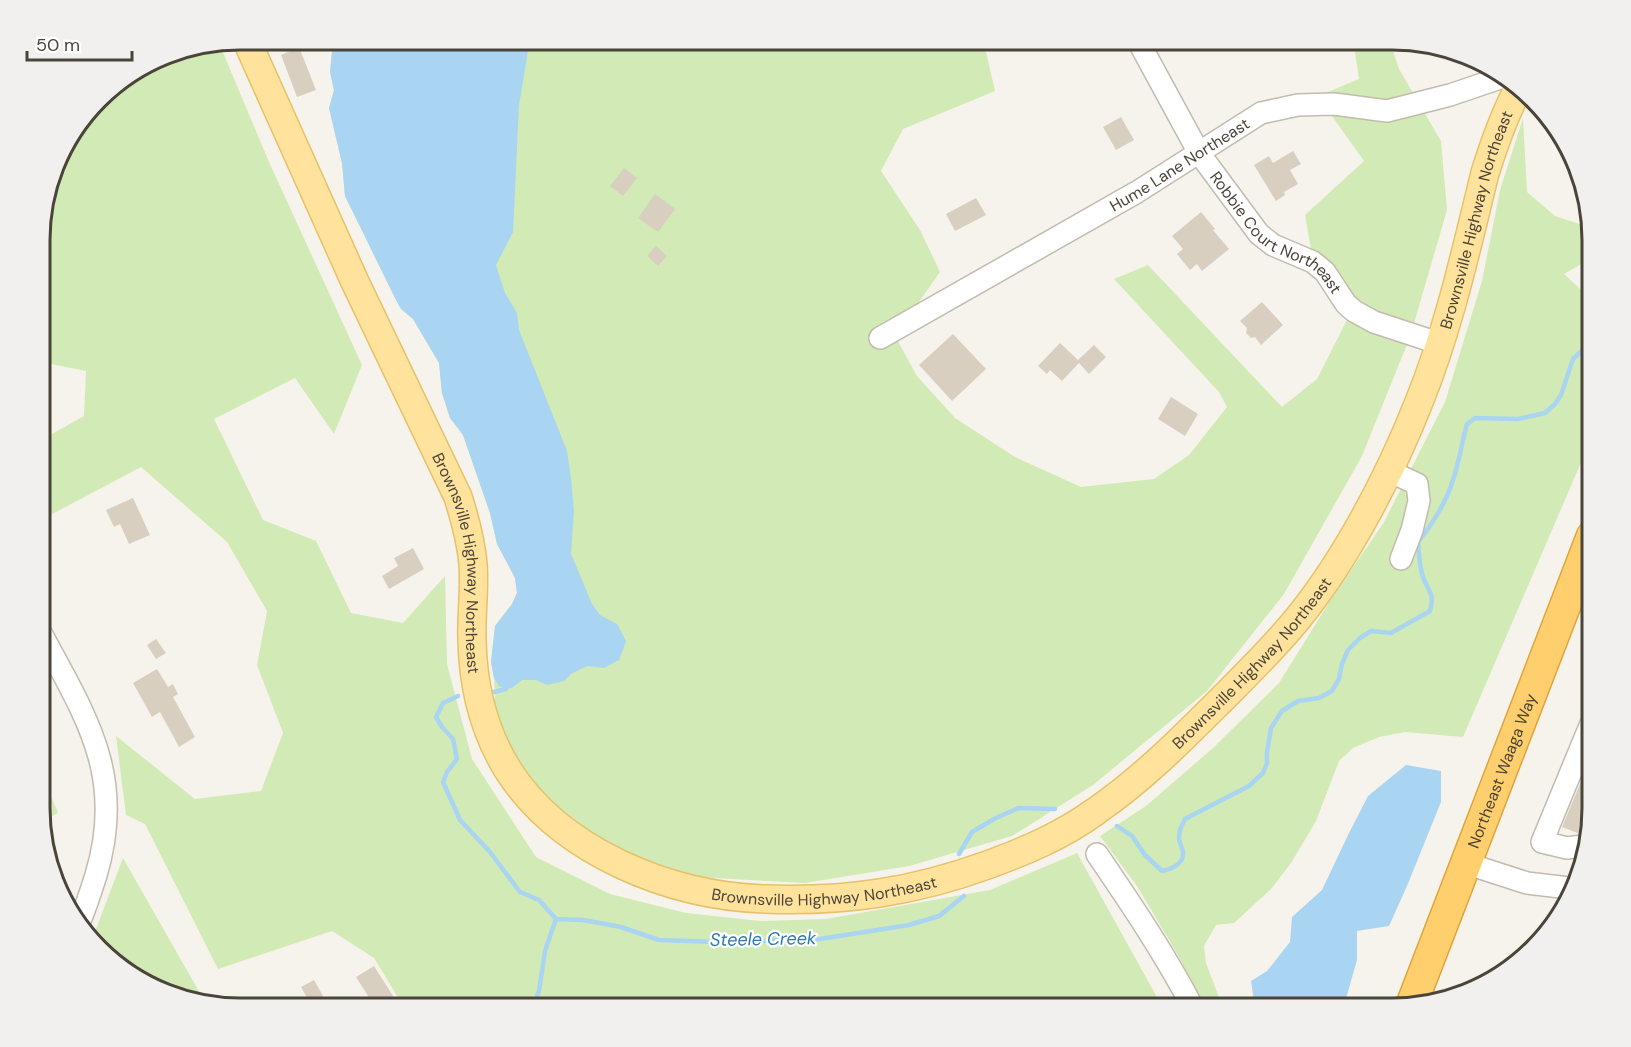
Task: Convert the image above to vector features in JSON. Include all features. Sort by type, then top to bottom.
[{"type":"highway","name":"Northeast Waaga Way","points":[[1414,996],[1581,564]]},
{"type":"main road","name":"Brownsville Highway Northeast","points":[[251,50],[355,282],[458,497],[467,528],[473,566],[472,640],[476,689],[483,717],[507,768],[518,784],[558,826],[601,854],[655,878],[695,890],[759,899],[819,900],[907,889],[958,876],[1029,850],[1096,811],[1145,772],[1223,698],[1281,638],[1321,588],[1363,519],[1389,471],[1419,403],[1441,344],[1485,173],[1501,125],[1515,95]]},
{"type":"street","name":"Robbie Court Northeast","points":[[1143,50],[1199,153],[1258,234],[1273,245],[1313,262],[1325,273],[1346,304],[1354,311],[1374,322],[1441,344]]},
{"type":"street","name":"Hume Lane Northeast","points":[[880,338],[1137,192],[1261,113],[1298,105],[1334,104],[1387,111],[1450,95],[1495,80]]},
{"type":"street","points":[[1389,471],[1417,484],[1419,501],[1412,530],[1401,559]]},
{"type":"street","points":[[50,650],[78,702],[98,749],[105,780],[107,814],[103,850],[83,914]]},
{"type":"street","points":[[1577,847],[1568,849],[1542,842],[1581,748]]},
{"type":"street","points":[[1098,854],[1187,997]]},
{"type":"street","points":[[1465,863],[1527,883],[1564,888]]},
{"type":"green space","points":[[332,50],[986,50],[995,91],[903,129],[881,171],[920,230],[940,272],[895,336],[917,376],[955,418],[1015,457],[1081,487],[1154,479],[1189,455],[1227,407],[1219,392],[1114,279],[1148,265],[1282,407],[1317,379],[1349,316],[1312,255],[1305,215],[1364,161],[1327,109],[1294,106],[1359,79],[1355,50],[1393,50],[1399,69],[1441,141],[1447,210],[1410,337],[1362,456],[1284,594],[1207,691],[1093,785],[1012,836],[909,866],[805,883],[696,877],[606,845],[526,783],[496,721],[491,662],[495,626],[512,604],[517,593],[515,578],[497,544],[490,513],[463,435],[450,418],[442,393],[439,363],[413,319],[401,309],[345,196],[342,163],[329,108],[334,90],[330,72]]},
{"type":"green space","points":[[222,51],[269,162],[362,365],[334,434],[295,378],[214,419],[263,520],[316,541],[351,613],[403,623],[445,576],[447,664],[472,759],[536,857],[610,894],[686,913],[760,921],[826,919],[990,890],[1077,853],[1157,997],[398,998],[374,958],[332,931],[218,969],[145,824],[126,815],[116,736],[195,799],[261,791],[283,733],[257,665],[267,611],[227,542],[141,467],[50,515],[50,435],[84,416],[86,371],[50,364],[51,214],[64,167],[75,144],[89,124],[124,89],[144,75],[167,64],[190,56]]},
{"type":"green space","points":[[1523,118],[1527,192],[1555,216],[1581,224],[1581,264],[1564,274],[1581,290],[1581,463],[1463,737],[1405,732],[1379,737],[1353,748],[1339,761],[1316,821],[1291,863],[1271,889],[1234,923],[1216,925],[1204,946],[1206,963],[1219,997],[1200,997],[1137,886],[1100,836],[1146,806],[1213,748],[1279,683],[1330,601],[1384,522],[1445,402],[1482,281],[1500,190]]},
{"type":"green space","points":[[50,793],[58,813],[50,817]]},
{"type":"green space","points":[[123,858],[200,993],[155,978],[134,966],[95,931]]},
{"type":"water","points":[[332,50],[528,50],[519,105],[513,232],[496,265],[505,293],[517,313],[519,330],[567,451],[574,511],[571,554],[592,604],[600,615],[617,624],[626,641],[619,660],[604,668],[587,666],[571,674],[564,681],[547,685],[536,680],[522,680],[512,688],[506,689],[499,686],[494,678],[491,662],[495,626],[512,604],[517,593],[515,578],[497,544],[490,513],[463,435],[450,418],[442,393],[439,363],[413,319],[401,309],[345,196],[342,163],[329,108],[334,90],[330,72]]},
{"type":"water","points":[[1406,765],[1441,771],[1441,802],[1389,926],[1357,931],[1357,960],[1346,997],[1253,997],[1251,981],[1267,971],[1290,942],[1292,917],[1322,890],[1368,796]]},
{"type":"building","points":[[292,50],[300,50],[316,90],[297,97],[281,55]]},
{"type":"building","points":[[1121,117],[1134,140],[1116,150],[1103,127]]},
{"type":"building","points":[[1293,151],[1301,164],[1290,170],[1298,184],[1284,192],[1285,195],[1276,201],[1254,165],[1269,156],[1273,163]]},
{"type":"building","points":[[624,168],[637,178],[623,196],[610,186]]},
{"type":"building","points":[[655,194],[675,209],[658,232],[638,218]]},
{"type":"building","points":[[976,198],[986,215],[955,231],[946,214]]},
{"type":"building","points":[[1201,212],[1229,249],[1202,271],[1197,264],[1190,270],[1177,254],[1183,249],[1172,236]]},
{"type":"building","points":[[656,246],[667,256],[658,266],[647,256]]},
{"type":"building","points":[[1262,302],[1283,325],[1261,345],[1255,337],[1251,338],[1246,333],[1247,328],[1240,321]]},
{"type":"building","points":[[953,334],[986,369],[952,401],[919,365]]},
{"type":"building","points":[[1060,343],[1078,360],[1094,345],[1106,357],[1089,374],[1079,363],[1062,381],[1050,370],[1047,374],[1038,366]]},
{"type":"building","points":[[1171,397],[1198,414],[1185,436],[1158,419]]},
{"type":"building","points":[[133,498],[150,535],[129,544],[120,524],[114,527],[106,510]]},
{"type":"building","points":[[413,548],[424,569],[389,589],[382,576],[398,566],[394,558]]},
{"type":"building","points":[[156,639],[166,653],[156,659],[147,645]]},
{"type":"building","points":[[157,669],[168,687],[173,684],[178,694],[173,697],[195,737],[179,747],[160,712],[152,717],[133,683]]},
{"type":"building","points":[[1581,781],[1579,834],[1562,827]]},
{"type":"building","points":[[374,966],[393,996],[369,998],[356,977]]},
{"type":"building","points":[[314,980],[323,996],[307,998],[301,987]]},
{"type":"waterway","name":"Steele Creek","points":[[1117,826],[1132,836],[1145,855],[1162,871],[1176,865],[1183,857],[1179,835],[1185,819],[1249,786],[1263,773],[1267,763],[1271,728],[1282,711],[1298,701],[1319,698],[1332,691],[1339,679],[1348,650],[1360,638],[1371,631],[1391,633],[1430,611],[1432,599],[1423,578],[1418,542],[1447,497],[1467,424],[1475,418],[1518,419],[1545,413],[1561,395],[1573,359],[1581,352]]},
{"type":"waterway","points":[[494,692],[506,689]]},
{"type":"waterway","points":[[458,696],[443,703],[436,717],[453,739],[457,759],[443,782],[460,820],[490,852],[520,892],[539,900],[556,919]]},
{"type":"waterway","name":"Steele Creek","points":[[959,854],[972,832],[994,819],[1018,808],[1055,809]]},
{"type":"waterway","name":"Steele Creek","points":[[556,919],[583,920],[621,927],[659,940],[716,942],[820,939],[909,925],[939,916],[964,896]]},
{"type":"waterway","points":[[537,998],[545,951],[556,919]]}]
